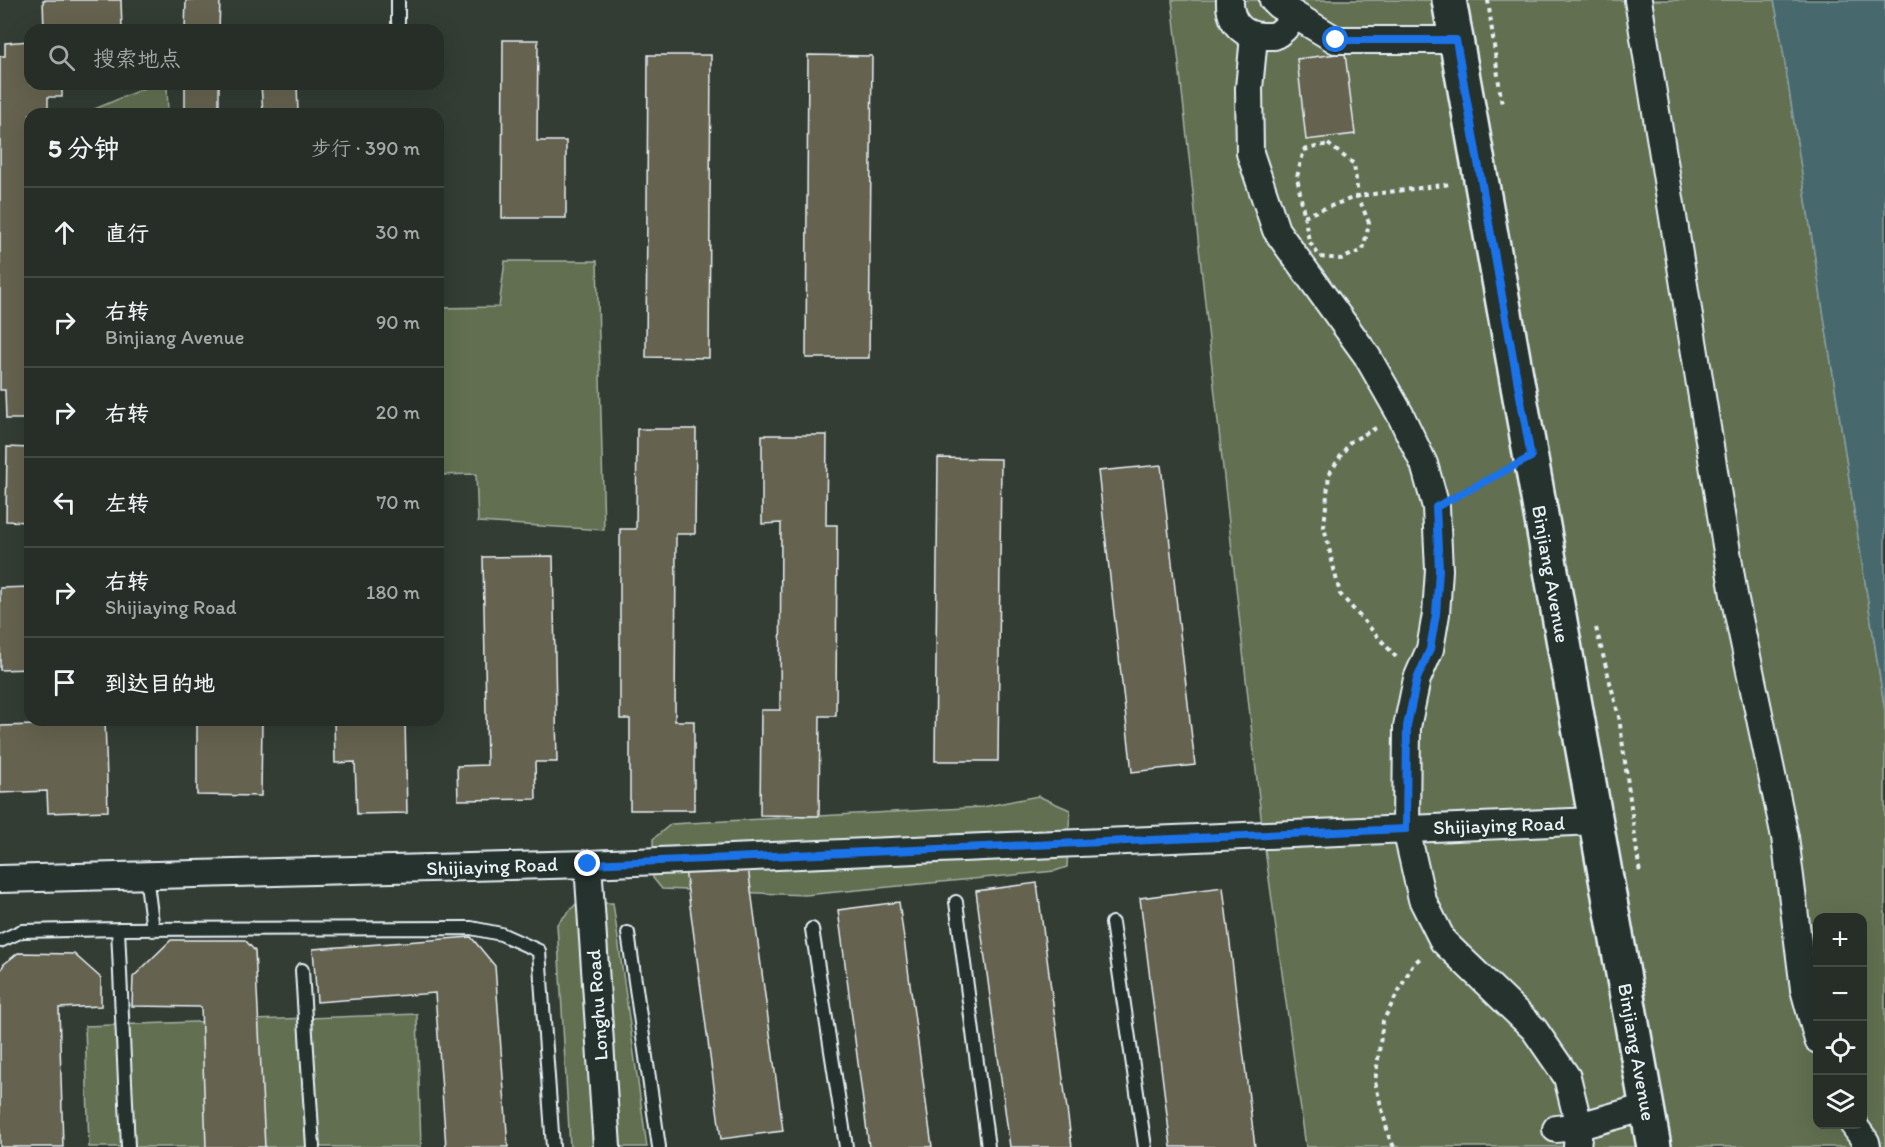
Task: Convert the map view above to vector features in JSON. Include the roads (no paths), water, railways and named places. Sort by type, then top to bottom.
[{"type":"street","points":[[1230,0],[1229,9],[1236,25],[1254,37],[1274,36],[1288,26],[1295,16]]},
{"type":"street","points":[[1273,0],[1336,40],[1456,40]]},
{"type":"street","name":"Binjiang Avenue","points":[[1449,0],[1654,1147]]},
{"type":"street","points":[[1638,0],[1734,595],[1785,837],[1804,989],[1813,1022]]},
{"type":"street","points":[[1254,37],[1249,88],[1250,153],[1276,230],[1367,356],[1400,414],[1424,464],[1436,507],[1439,570],[1436,614],[1430,649],[1417,679],[1407,726],[1406,829],[1422,898],[1443,941],[1534,1029],[1567,1077],[1571,1134],[1647,1107]]},
{"type":"street","name":"Shijiaying Road","points":[[0,879],[588,864],[1596,821]]},
{"type":"street","name":"Longhu Road","points":[[588,864],[607,1147]]},
{"type":"street","points":[[1856,1129],[1867,1147]]},
{"type":"lane","points":[[398,0],[398,22]]},
{"type":"lane","points":[[146,875],[153,930]]},
{"type":"lane","points":[[956,902],[988,1147]]},
{"type":"lane","points":[[1112,923],[1145,1147]]},
{"type":"lane","points":[[0,941],[22,931],[118,929],[471,928],[501,934],[539,951],[553,1147]]},
{"type":"lane","points":[[118,929],[128,1147]]},
{"type":"lane","points":[[812,929],[846,1147]]},
{"type":"lane","points":[[628,933],[659,1147]]},
{"type":"lane","points":[[302,970],[313,1147]]},
{"type":"water","points":[[1774,0],[1885,0],[1885,711],[1779,25]]}]
